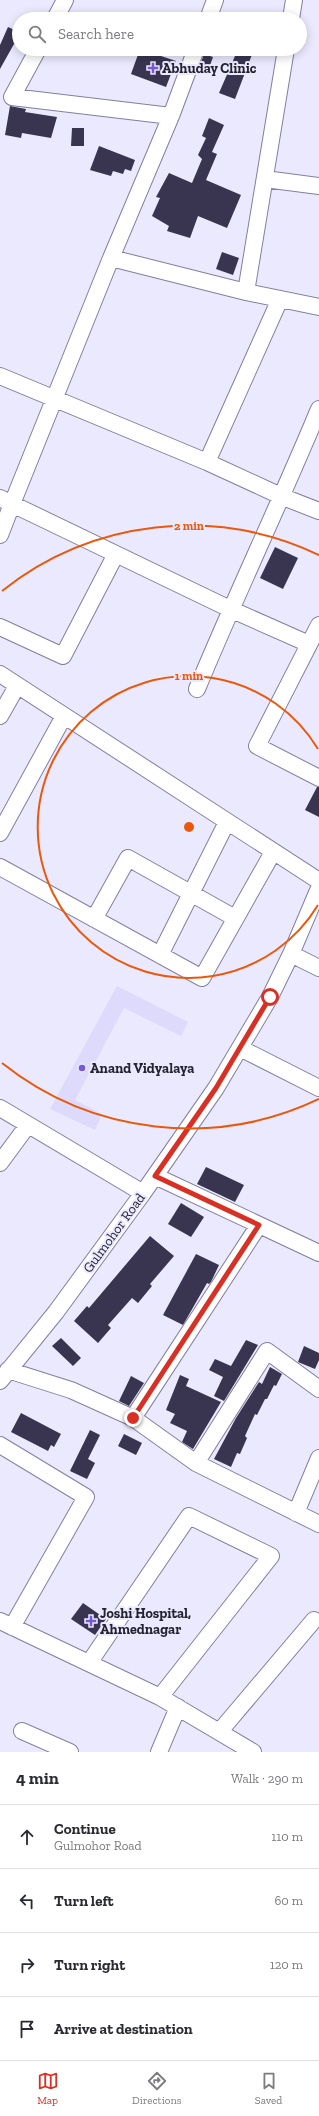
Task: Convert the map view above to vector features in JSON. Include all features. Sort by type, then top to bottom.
[{"type":"street","points":[[59,12],[65,0]]},
{"type":"street","points":[[211,12],[215,0]]},
{"type":"street","points":[[292,12],[294,0]]},
{"type":"street","points":[[33,56],[6,95],[171,116]]},
{"type":"street","points":[[0,535],[6,501],[55,399],[111,258],[171,116],[193,56]]},
{"type":"street","points":[[246,292],[285,56]]},
{"type":"street","points":[[265,179],[319,186]]},
{"type":"street","points":[[111,258],[246,292],[319,307]]},
{"type":"street","points":[[207,462],[280,299]]},
{"type":"street","points":[[0,376],[207,462],[282,497],[319,511]]},
{"type":"street","points":[[197,688],[230,609],[282,497],[319,410]]},
{"type":"street","points":[[6,501],[230,609],[310,644]]},
{"type":"street","points":[[0,627],[63,656],[116,554]]},
{"type":"street","points":[[319,625],[257,746],[319,778]]},
{"type":"street","points":[[0,674],[319,882]]},
{"type":"street","points":[[0,716],[17,686]]},
{"type":"street","points":[[0,833],[64,716]]},
{"type":"street","points":[[160,955],[227,822]]},
{"type":"street","points":[[0,866],[202,978],[273,852]]},
{"type":"street","points":[[94,919],[128,858],[235,918]]},
{"type":"street","name":"Gulmohor Road","points":[[4,1376],[56,1312],[143,1193],[216,1088],[270,997],[292,954],[319,888]]},
{"type":"street","points":[[292,954],[319,968]]},
{"type":"street","points":[[240,1048],[319,1088]]},
{"type":"street","points":[[0,1108],[143,1193]]},
{"type":"street","points":[[0,1163],[28,1125]]},
{"type":"street","points":[[155,1176],[319,1253]]},
{"type":"street","points":[[133,1418],[259,1225]]},
{"type":"street","points":[[196,1463],[267,1351],[319,1390]]},
{"type":"street","points":[[4,1376],[71,1390],[133,1418],[196,1463],[319,1524]]},
{"type":"street","points":[[0,1445],[86,1497],[6,1624],[160,1697],[220,1731],[253,1752]]},
{"type":"street","points":[[296,1513],[319,1458]]},
{"type":"street","points":[[89,1663],[190,1516],[271,1556],[160,1697]]},
{"type":"street","points":[[220,1731],[314,1620]]},
{"type":"street","points":[[159,1752],[178,1707]]},
{"type":"street","points":[[22,1731],[70,1752]]},
{"type":"shaded area","name":"Anand Vidyalaya","points":[[117,986],[188,1022],[181,1036],[124,1008],[75,1100],[102,1114],[95,1130],[50,1109]]},
{"type":"building","points":[[8,27],[12,29],[12,48],[0,69],[0,45]]},
{"type":"building","name":"Abhuday Clinic","points":[[137,56],[161,56],[176,61],[166,87],[131,74]]},
{"type":"building","points":[[203,56],[213,57],[207,74],[198,71]]},
{"type":"building","points":[[235,56],[251,56],[235,99],[219,93]]},
{"type":"building","points":[[10,106],[26,109],[25,112],[57,117],[51,138],[22,133],[21,138],[5,135]]},
{"type":"building","points":[[209,118],[224,125],[212,152],[217,154],[206,180],[241,195],[227,228],[198,216],[190,238],[167,231],[169,226],[152,216],[160,198],[156,197],[169,173],[192,183],[202,159],[198,155],[206,138],[202,136]]},
{"type":"building","points":[[72,128],[84,128],[84,146],[71,146]]},
{"type":"building","points":[[99,146],[135,160],[131,171],[125,169],[123,174],[113,171],[111,176],[90,170]]},
{"type":"building","points":[[222,252],[239,258],[233,275],[216,269]]},
{"type":"building","points":[[275,547],[298,558],[283,589],[260,578]]},
{"type":"building","points":[[317,787],[319,787],[319,817],[305,810]]},
{"type":"building","points":[[206,1167],[244,1185],[235,1202],[197,1184]]},
{"type":"building","points":[[181,1203],[204,1217],[191,1237],[168,1224]]},
{"type":"building","points":[[150,1236],[174,1256],[150,1284],[152,1286],[138,1303],[132,1298],[108,1325],[111,1328],[98,1343],[74,1321],[87,1306],[89,1308]]},
{"type":"building","points":[[196,1254],[219,1265],[211,1282],[209,1284],[207,1283],[183,1325],[163,1315]]},
{"type":"building","points":[[61,1338],[81,1358],[73,1366],[52,1346]]},
{"type":"building","points":[[246,1340],[258,1345],[224,1401],[214,1396],[223,1377],[209,1370],[215,1359],[231,1366]]},
{"type":"building","points":[[304,1346],[319,1353],[319,1360],[315,1369],[298,1362]]},
{"type":"building","points":[[270,1367],[282,1374],[276,1386],[274,1385],[267,1399],[265,1399],[257,1415],[255,1414],[245,1436],[247,1438],[240,1454],[237,1453],[231,1467],[214,1459],[236,1418],[259,1382],[262,1384]]},
{"type":"building","points":[[180,1375],[189,1379],[186,1386],[221,1402],[193,1449],[182,1442],[187,1431],[170,1423],[175,1414],[166,1410]]},
{"type":"building","points":[[131,1376],[144,1383],[129,1406],[119,1401]]},
{"type":"building","points":[[21,1413],[61,1434],[54,1447],[51,1445],[48,1451],[11,1432]]},
{"type":"building","points":[[90,1430],[100,1435],[88,1459],[95,1463],[87,1479],[70,1471]]},
{"type":"building","points":[[124,1434],[142,1443],[136,1455],[118,1446]]},
{"type":"building","points":[[83,1603],[106,1619],[95,1635],[71,1619]]},
{"type":"place","name":"Abhuday Clinic","points":[[153,68]]},
{"type":"place","name":"Anand Vidyalaya","points":[[82,1068]]},
{"type":"place","name":"Joshi Hospital, Ahmednagar","points":[[91,1621]]},
{"type":"route","points":[[133,1418],[259,1225],[155,1176],[216,1088],[270,997]]}]
